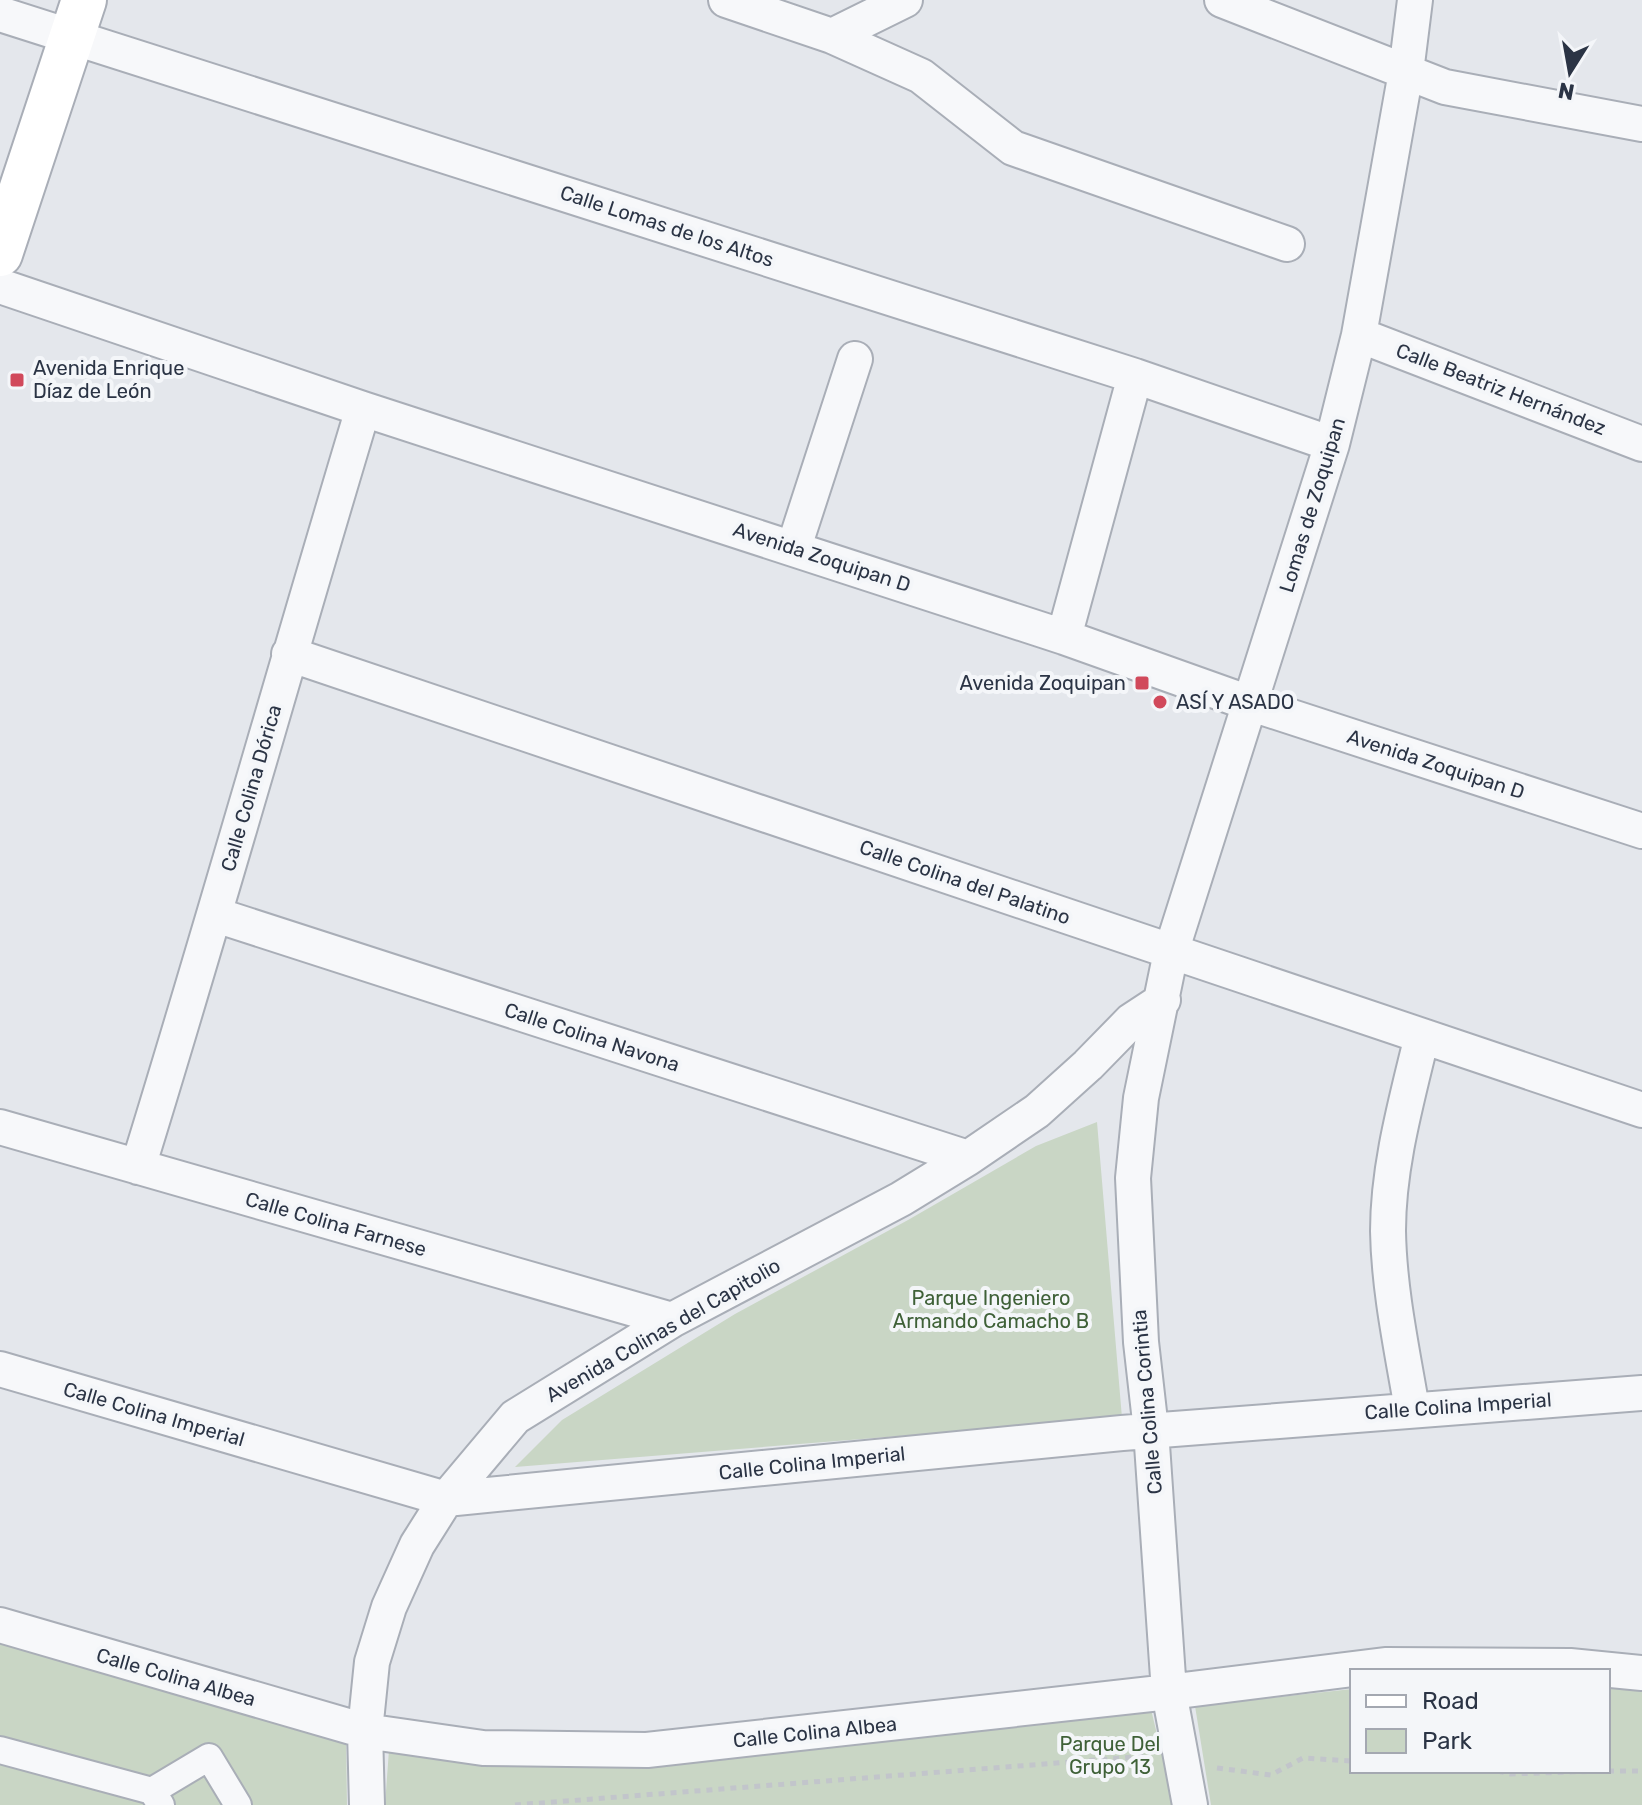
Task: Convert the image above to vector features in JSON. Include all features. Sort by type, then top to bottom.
[{"type":"main road","points":[[0,254],[78,18]]},
{"type":"street","points":[[726,0],[832,36],[921,76],[1013,148],[1287,244]]},
{"type":"street","points":[[832,36],[905,0]]},
{"type":"street","points":[[1222,0],[1445,87],[1642,124]]},
{"type":"street","name":"Lomas de Zoquipan","points":[[1163,1000],[1171,952],[1332,444],[1359,335],[1406,72],[1415,0]]},
{"type":"street","name":"Calle Lomas de los Altos","points":[[0,14],[78,18],[1332,444]]},
{"type":"street","name":"Avenida Zoquipan D","points":[[0,286],[363,409],[794,547],[1064,637],[1252,704],[1642,831]]},
{"type":"street","name":"Calle Beatriz Hernández","points":[[1359,335],[1642,444]]},
{"type":"street","points":[[794,547],[855,359]]},
{"type":"street","points":[[1064,637],[1135,376]]},
{"type":"street","name":"Calle Colina Dórica","points":[[138,1167],[216,915],[289,654],[363,409]]},
{"type":"street","name":"Calle Colina del Palatino","points":[[289,654],[1642,1110]]},
{"type":"street","name":"Calle Colina Navona","points":[[216,915],[968,1158]]},
{"type":"street","name":"Avenida Colinas del Capitolio","points":[[367,1805],[365,1731],[372,1662],[389,1607],[417,1545],[446,1499],[515,1417],[672,1320],[901,1199],[968,1158],[1037,1111],[1131,1021],[1163,1000]]},
{"type":"street","name":"Calle Colina Corintia","points":[[1163,1000],[1141,1098],[1133,1178],[1141,1342],[1151,1430],[1169,1692],[1190,1805]]},
{"type":"street","points":[[1412,1409],[1396,1313],[1388,1230],[1396,1145],[1422,1036]]},
{"type":"street","name":"Calle Colina Farnese","points":[[0,1127],[672,1320]]},
{"type":"street","name":"Calle Colina Imperial","points":[[0,1369],[446,1499],[1151,1430],[1642,1393]]},
{"type":"street","name":"Calle Colina Albea","points":[[0,1625],[365,1731],[483,1748],[647,1750],[1350,1669]]},
{"type":"street","name":"Calle Colina Albea","points":[[1353,1669],[1385,1665],[1570,1666],[1601,1669]]},
{"type":"street","name":"Calle Colina Albea","points":[[1610,1670],[1642,1673]]},
{"type":"street","points":[[0,1750],[156,1798],[209,1757],[238,1805]]},
{"type":"path","points":[[515,1805],[1162,1755],[1205,1766],[1271,1775],[1303,1758],[1350,1761]]},
{"type":"path","points":[[1610,1771],[1642,1771]]},
{"type":"path","points":[[1506,1773],[1541,1773]]},
{"type":"green space","name":"Parque Ingeniero Armando Camacho B","points":[[1097,1122],[1122,1418],[515,1467],[562,1420],[735,1314],[1036,1146]]},
{"type":"green space","points":[[0,1640],[346,1737],[347,1805],[0,1805]]},
{"type":"green space","name":"Parque Del Grupo 13","points":[[1642,1684],[1642,1805],[1211,1805],[1195,1706],[1350,1689],[1350,1773],[1610,1773],[1610,1685]]},
{"type":"green space","name":"Parque Del Grupo 13","points":[[1149,1701],[1174,1805],[385,1805],[389,1750]]},
{"type":"place","name":"Avenida Enrique Díaz de León","points":[[17,380]]},
{"type":"place","name":"Avenida Zoquipan","points":[[1142,683]]},
{"type":"place","name":"ASÍ Y ASADO","points":[[1160,702]]}]
